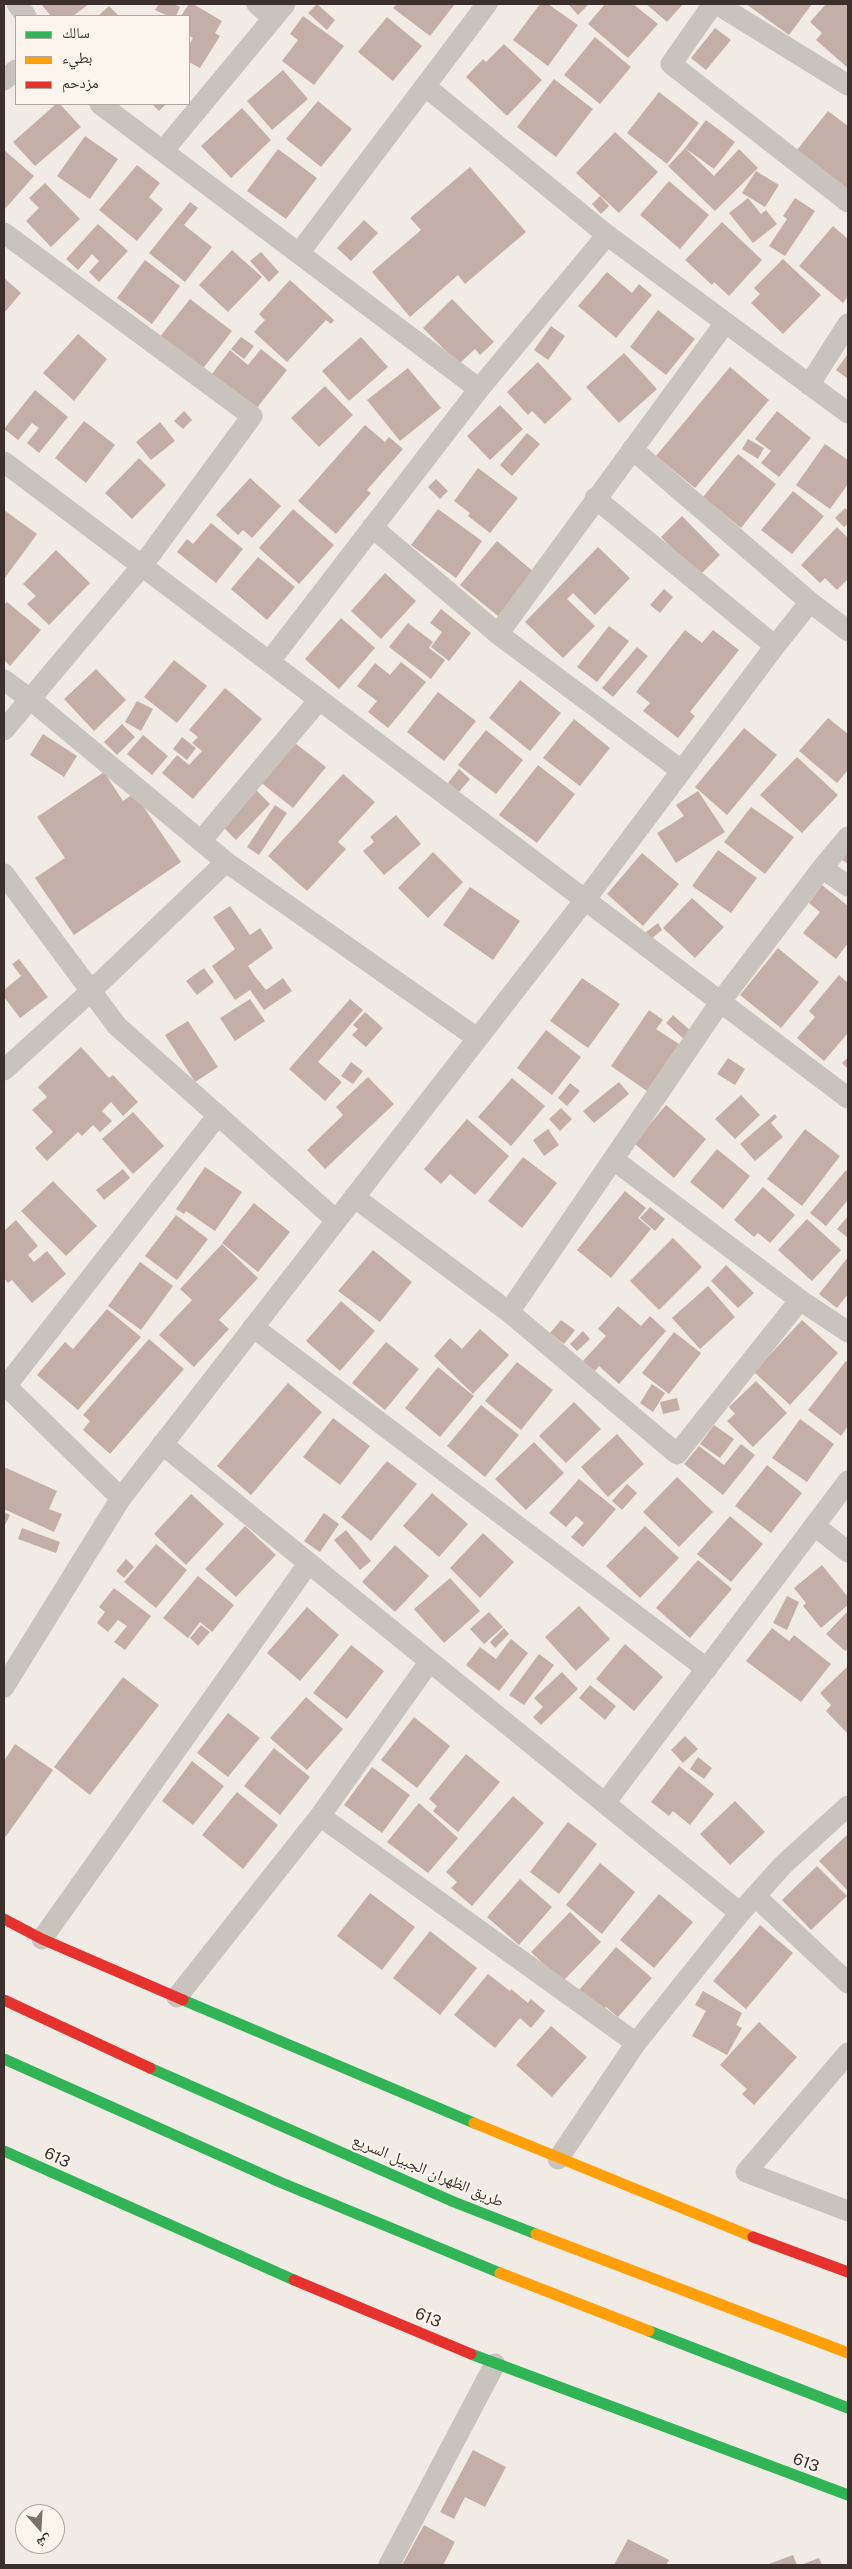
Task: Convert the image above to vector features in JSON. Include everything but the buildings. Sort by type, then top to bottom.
[{"type":"main road","points":[[4,1919],[42,1939],[558,2159],[774,2245],[848,2272]]},
{"type":"main road","name":"طريق الظهران الجبيل السريع","points":[[4,2000],[87,2040],[454,2202],[848,2353]]},
{"type":"main road","points":[[4,2059],[300,2190],[560,2298],[848,2408]]},
{"type":"main road","name":"613","points":[[4,2151],[249,2261],[495,2364],[848,2495]]},
{"type":"street","points":[[17,4],[25,15]]},
{"type":"street","points":[[163,151],[279,11],[257,4]]},
{"type":"street","points":[[299,253],[487,4]]},
{"type":"street","points":[[713,4],[671,64],[848,202]]},
{"type":"street","points":[[717,4],[848,85]]},
{"type":"street","points":[[4,80],[15,71]]},
{"type":"street","points":[[425,86],[607,235],[848,413]]},
{"type":"street","points":[[101,105],[479,389]]},
{"type":"street","points":[[4,233],[252,416],[142,566],[4,730]]},
{"type":"street","points":[[269,662],[479,389],[607,235]]},
{"type":"street","points":[[498,634],[595,498],[725,323]]},
{"type":"street","points":[[809,385],[848,324]]},
{"type":"street","points":[[632,449],[810,602],[848,631]]},
{"type":"street","points":[[4,462],[848,1098]]},
{"type":"street","points":[[595,498],[775,646]]},
{"type":"street","points":[[372,527],[498,634],[682,771]]},
{"type":"street","points":[[4,1687],[121,1498],[585,900],[810,602]]},
{"type":"street","points":[[4,680],[30,699],[226,862],[477,1038]]},
{"type":"street","points":[[201,840],[319,700]]},
{"type":"street","points":[[509,1312],[721,1001],[822,868],[848,837]]},
{"type":"street","points":[[4,1070],[91,991],[226,862]]},
{"type":"street","points":[[822,868],[848,886]]},
{"type":"street","points":[[4,874],[117,1026],[336,1220]]},
{"type":"street","points":[[121,1498],[5,1385],[218,1115]]},
{"type":"street","points":[[614,1160],[800,1300],[848,1332]]},
{"type":"street","points":[[354,1197],[509,1312],[677,1454],[800,1300]]},
{"type":"street","points":[[254,1327],[707,1669]]},
{"type":"street","points":[[162,1444],[740,1914]]},
{"type":"street","points":[[605,1803],[848,1481]]},
{"type":"street","points":[[814,1526],[848,1552]]},
{"type":"street","points":[[42,1939],[308,1564]]},
{"type":"street","points":[[177,1997],[320,1816],[430,1661]]},
{"type":"street","points":[[558,2159],[636,2043],[740,1914],[784,1865],[848,1806]]},
{"type":"street","points":[[320,1816],[636,2043]]},
{"type":"street","points":[[755,1896],[848,1983]]},
{"type":"street","points":[[848,2052],[746,2172],[848,2211]]},
{"type":"street","points":[[389,2565],[495,2364]]},
{"type":"traffic: fast","points":[[183,2000],[474,2123]]},
{"type":"traffic: fast","points":[[4,2059],[282,2183],[500,2273]]},
{"type":"traffic: fast","points":[[150,2068],[454,2202],[536,2234]]},
{"type":"traffic: fast","points":[[4,2151],[294,2280]]},
{"type":"traffic: fast","points":[[649,2331],[848,2408]]},
{"type":"traffic: fast","points":[[471,2354],[848,2495]]},
{"type":"traffic: slow","points":[[474,2123],[753,2237]]},
{"type":"traffic: slow","points":[[536,2234],[848,2353]]},
{"type":"traffic: slow","points":[[500,2273],[649,2331]]},
{"type":"traffic: jam","points":[[4,1919],[42,1939],[183,2000]]},
{"type":"traffic: jam","points":[[4,2000],[150,2068]]},
{"type":"traffic: jam","points":[[753,2237],[848,2272]]},
{"type":"traffic: jam","points":[[294,2280],[471,2354]]}]
